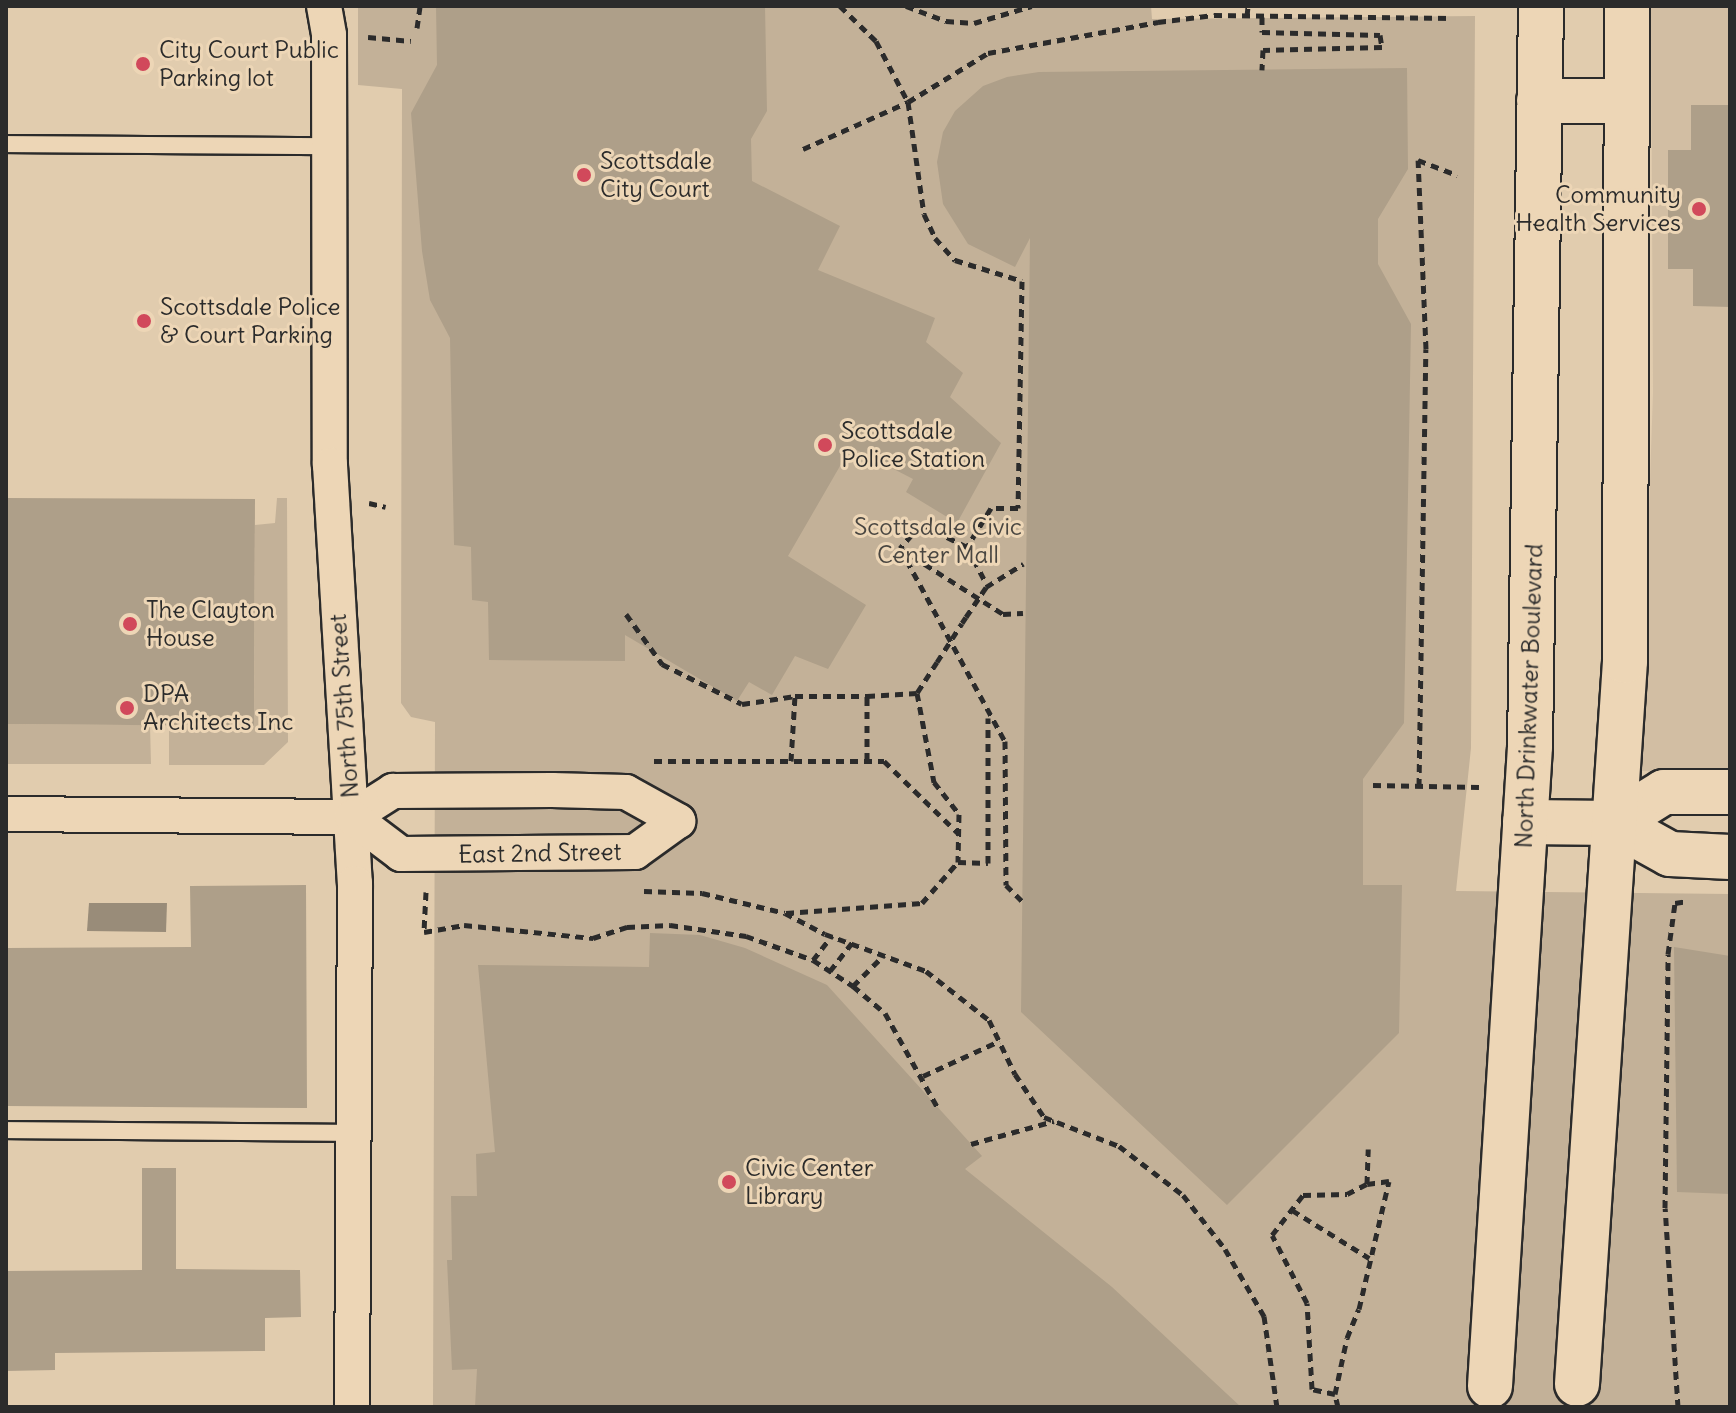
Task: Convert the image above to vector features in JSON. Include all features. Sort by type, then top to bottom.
[{"type":"main road","name":"North Drinkwater Boulevard","points":[[1490,1386],[1525,822],[1541,6]]},
{"type":"main road","points":[[1577,1384],[1628,569],[1627,6]]},
{"type":"main road","points":[[1539,101],[1626,101]]},
{"type":"main road","points":[[1614,823],[1664,792],[1730,792]]},
{"type":"main road","points":[[1525,822],[1614,823],[1670,854],[1730,857]]},
{"type":"street","name":"North 75th Street","points":[[324,6],[329,35],[330,465],[352,817],[352,1407]]},
{"type":"street","name":"East 2nd Street","points":[[552,790],[626,792],[678,821],[635,852],[401,854],[352,817],[393,791],[552,790]]},
{"type":"street","points":[[6,814],[352,817]]},
{"type":"lane","points":[[6,144],[327,146]]},
{"type":"lane","points":[[6,1130],[354,1133]]},
{"type":"path","points":[[417,28],[420,6]]},
{"type":"path","points":[[840,6],[876,41],[908,102],[924,214],[935,238],[955,260],[1022,281],[1018,508],[991,508],[967,547]]},
{"type":"path","points":[[906,6],[946,21],[974,23],[1032,6]]},
{"type":"path","points":[[1247,16],[1248,6]]},
{"type":"path","points":[[803,149],[908,102],[988,53],[1158,22],[1247,16],[1452,18]]},
{"type":"path","points":[[1262,17],[1262,32],[1380,35],[1382,47],[1263,50],[1262,70]]},
{"type":"path","points":[[361,36],[411,41]]},
{"type":"path","points":[[1419,786],[1426,349],[1418,160],[1457,175]]},
{"type":"path","points":[[900,548],[921,524],[967,547],[986,586]]},
{"type":"path","points":[[900,548],[1003,614],[1023,613]]},
{"type":"path","points":[[900,548],[988,715],[1005,741],[1006,885],[1023,902]]},
{"type":"path","points":[[1023,564],[986,586],[917,693],[934,782],[959,814],[957,863],[922,903],[785,913],[832,936],[926,971],[989,1020],[1044,1117],[1119,1146],[1183,1195],[1225,1249],[1264,1316],[1277,1407]]},
{"type":"path","points":[[626,614],[662,664],[742,704],[795,696],[917,693]]},
{"type":"path","points":[[791,761],[795,696]]},
{"type":"path","points":[[867,696],[867,761]]},
{"type":"path","points":[[957,863],[988,863],[988,715]]},
{"type":"path","points":[[652,761],[884,761],[959,834]]},
{"type":"path","points":[[1373,785],[1479,787]]},
{"type":"path","points":[[440,892],[426,892],[424,932],[464,925],[593,938],[627,927],[670,925],[746,936],[813,960],[853,986],[885,1013],[923,1076],[939,1110]]},
{"type":"path","points":[[1675,903],[1668,954],[1665,1208],[1678,1407]]},
{"type":"path","points":[[813,960],[832,936]]},
{"type":"path","points":[[830,971],[852,943]]},
{"type":"path","points":[[853,986],[884,955]]},
{"type":"path","points":[[923,1076],[999,1041]]},
{"type":"path","points":[[971,1144],[1055,1121]]},
{"type":"path","points":[[1367,1184],[1368,1149]]},
{"type":"path","points":[[1335,1394],[1312,1389],[1307,1303],[1272,1235],[1303,1195],[1347,1194],[1367,1184],[1389,1181],[1335,1394],[1338,1407]]},
{"type":"path","points":[[1292,1210],[1369,1258]]},
{"type":"shaded area","points":[[1651,6],[1730,6],[1730,772],[1640,771],[1653,393]]},
{"type":"shaded area","points":[[89,903],[167,903],[166,932],[87,931]]},
{"type":"green space","name":"Scottsdale Civic Center Mall","points":[[358,6],[1151,6],[1152,19],[1475,16],[1471,748],[1456,891],[1730,894],[1730,1407],[433,1407],[435,722],[411,717],[401,703],[402,89],[358,85]]},
{"type":"green space","points":[[277,498],[287,498],[288,742],[264,765],[169,765],[169,726],[254,725],[255,525],[275,523]]},
{"type":"green space","points":[[6,724],[150,725],[151,764],[6,764]]},
{"type":"building","points":[[436,6],[765,6],[767,111],[751,139],[752,181],[840,226],[818,270],[935,318],[926,342],[963,373],[950,397],[1001,443],[957,523],[906,492],[913,479],[851,447],[788,556],[866,605],[828,669],[795,656],[772,695],[749,682],[737,701],[625,635],[625,661],[489,660],[488,602],[472,600],[471,547],[454,545],[450,338],[430,300],[422,251],[411,113],[437,65]]},
{"type":"building","points":[[1407,68],[1408,169],[1378,219],[1378,264],[1411,324],[1404,723],[1363,779],[1363,885],[1402,885],[1399,1033],[1227,1205],[1021,1012],[1030,238],[1015,267],[968,244],[943,204],[937,162],[943,132],[955,111],[983,86],[1007,77],[1039,72]]},
{"type":"building","name":"Community Health Services","points":[[1691,105],[1730,105],[1730,307],[1693,306],[1693,269],[1668,269],[1668,150],[1691,150]]},
{"type":"building","name":"The Clayton House","points":[[6,498],[255,499],[254,726],[6,724]]},
{"type":"building","points":[[306,885],[307,1108],[6,1106],[6,948],[191,947],[190,886]]},
{"type":"building","name":"Civic Center Library","points":[[650,933],[700,935],[745,948],[827,985],[982,1156],[965,1169],[1112,1287],[1241,1407],[475,1407],[477,1369],[452,1370],[447,1260],[452,1260],[451,1196],[477,1196],[476,1154],[495,1152],[478,965],[649,967]]},
{"type":"building","points":[[1674,947],[1730,956],[1730,1194],[1677,1192]]},
{"type":"building","points":[[142,1168],[176,1168],[176,1269],[300,1270],[301,1317],[265,1318],[265,1351],[55,1353],[55,1370],[6,1371],[6,1271],[142,1270]]},
{"type":"place","name":"City Court Public Parking lot","points":[[143,64]]},
{"type":"place","name":"Scottsdale City Court","points":[[584,175]]},
{"type":"place","name":"Community Health Services","points":[[1699,209]]},
{"type":"place","name":"Scottsdale Police & Court Parking","points":[[144,321]]},
{"type":"place","name":"Scottsdale Police Station","points":[[825,445]]},
{"type":"place","name":"The Clayton House","points":[[130,624]]},
{"type":"place","name":"DPA Architects Inc","points":[[127,708]]},
{"type":"place","name":"Civic Center Library","points":[[729,1182]]}]
